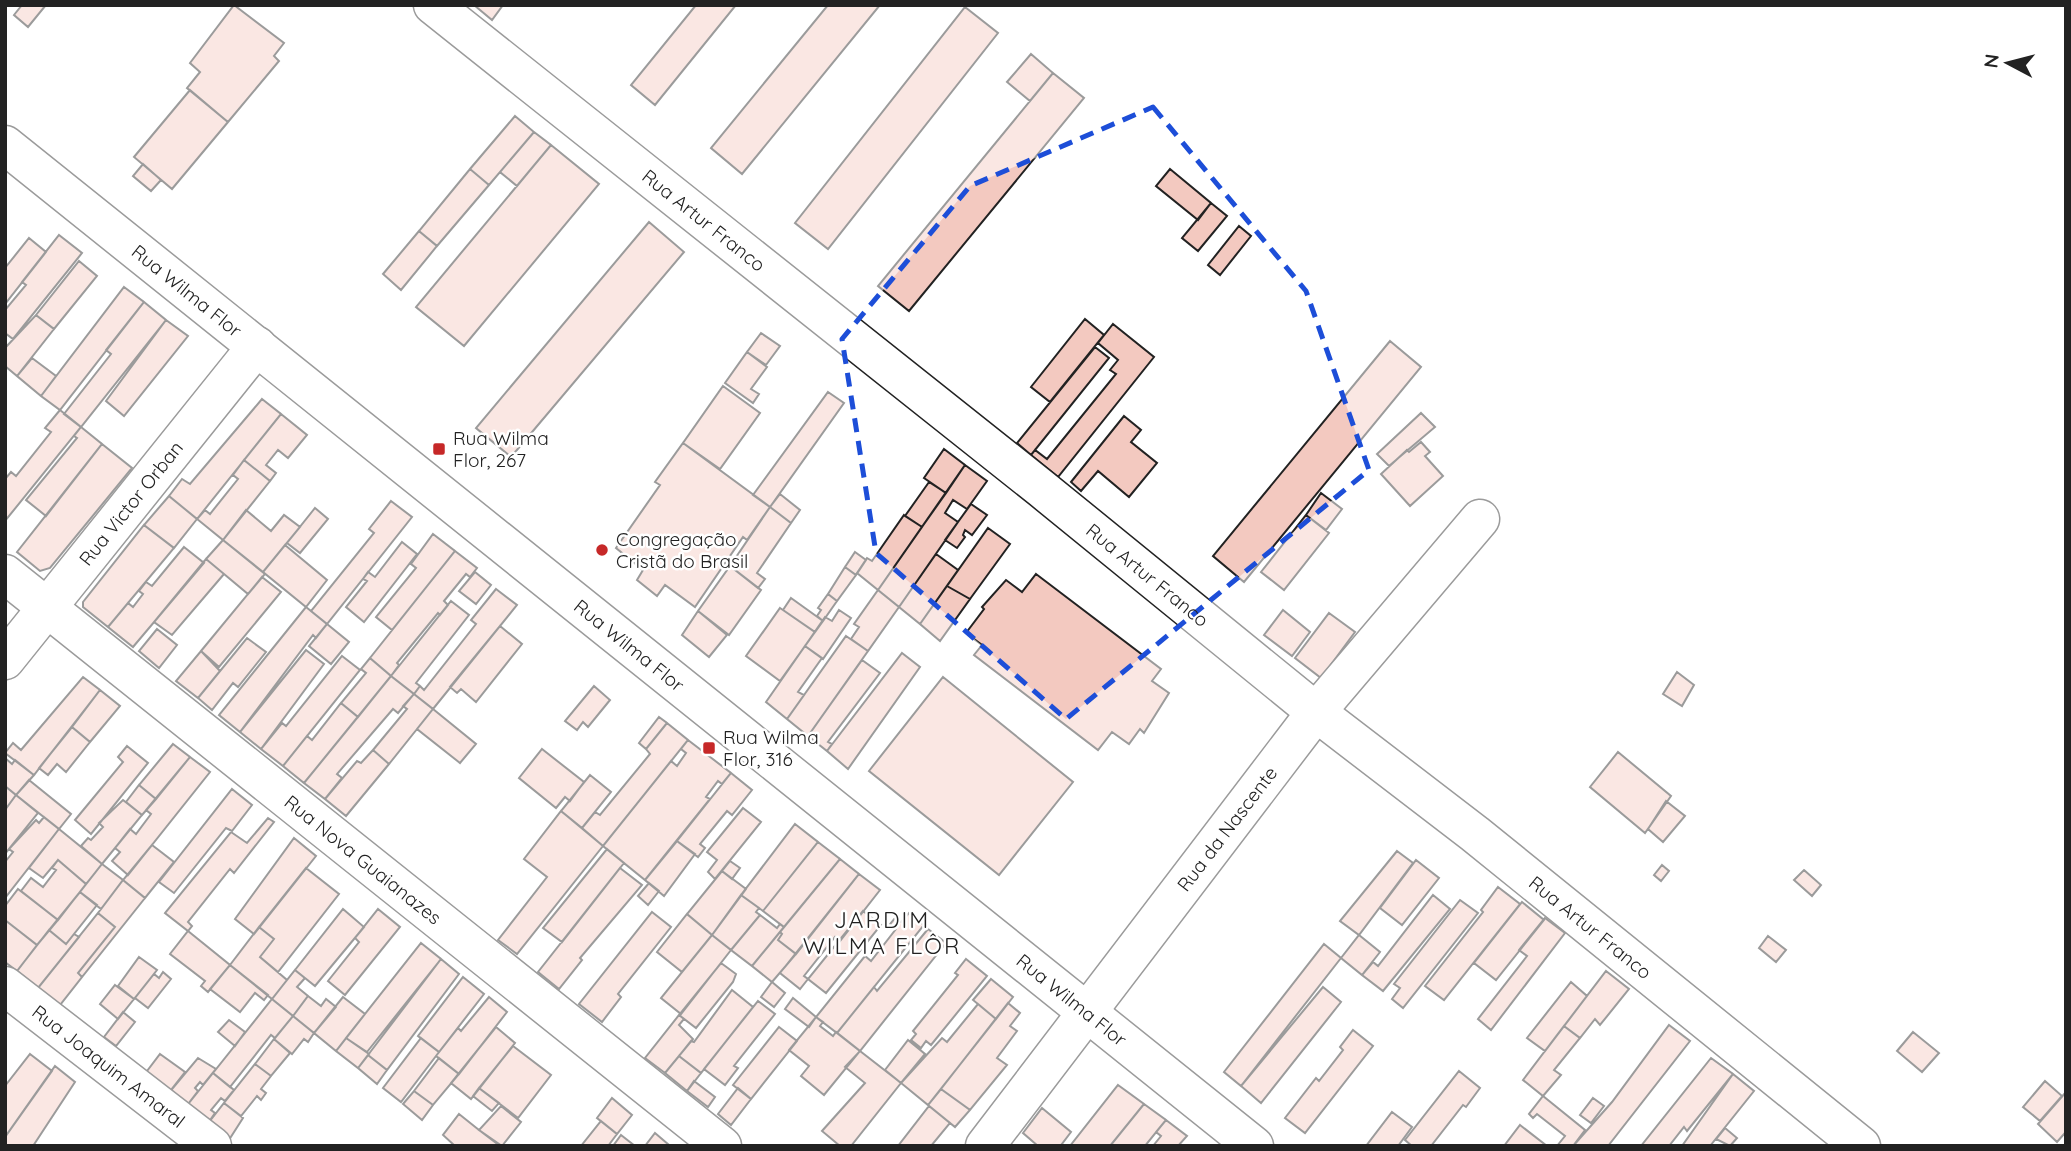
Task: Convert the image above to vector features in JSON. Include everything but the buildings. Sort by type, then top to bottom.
[{"type":"street","name":"Rua Artur Franco","points":[[433,5],[1052,497],[1316,712],[1475,834],[1861,1146]]},
{"type":"street","name":"Rua Wilma Flor","points":[[5,145],[1090,1011],[1254,1146]]},
{"type":"street","name":"Rua Victor Orban","points":[[5,660],[257,346]]},
{"type":"street","name":"Rua da Nascente","points":[[985,1146],[1316,712],[1480,519]]},
{"type":"street","name":"Rua Nova Guaianazes","points":[[5,574],[722,1146]]},
{"type":"street","name":"Rua Joaquim Amaral","points":[[5,986],[212,1146]]},
{"type":"highlighted area","points":[[1153,107],[1306,291],[1369,470],[1177,631],[1066,719],[876,553],[842,339],[970,186]]},
{"type":"place","name":"Rua Wilma Flor, 267","points":[[439,449]]},
{"type":"place","name":"Congregação Cristã do Brasil","points":[[602,550]]},
{"type":"place","name":"Rua Wilma Flor, 316","points":[[709,748]]},
{"type":"district","name":"JARDIM WILMA FLÔR","points":[[882,933]]}]
